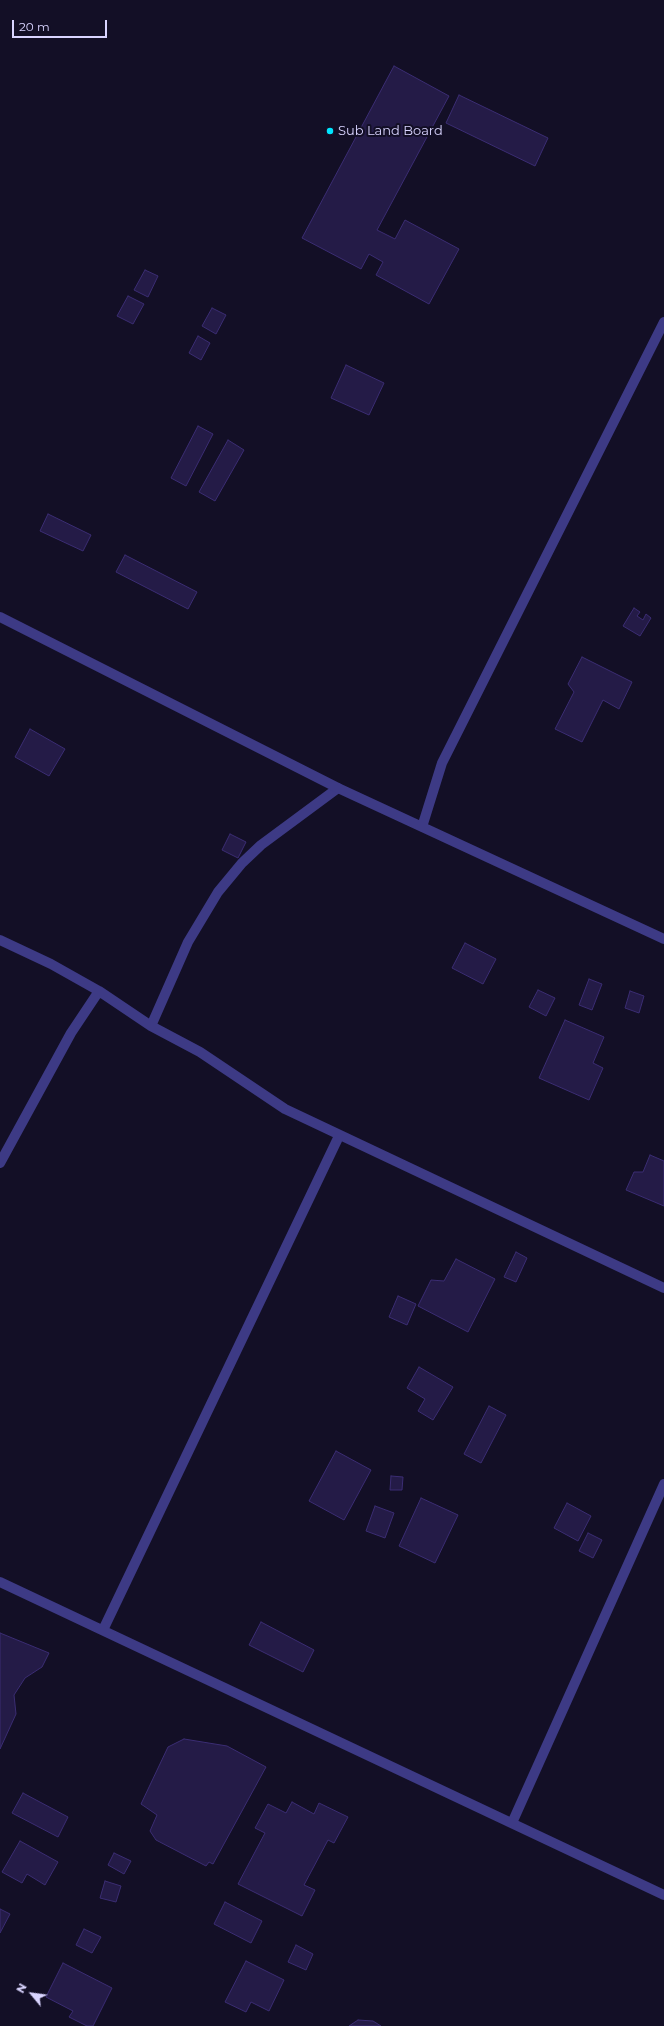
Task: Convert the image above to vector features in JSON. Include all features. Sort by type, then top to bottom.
[{"type":"street","points":[[422,827],[442,763],[664,322]]},
{"type":"street","points":[[0,617],[338,788],[664,938]]},
{"type":"street","points":[[151,1026],[188,942],[218,892],[242,862],[261,845],[338,788]]},
{"type":"street","points":[[0,940],[51,964],[99,991],[151,1026],[200,1052],[285,1109],[339,1136],[664,1288]]},
{"type":"street","points":[[0,1163],[71,1033],[99,991]]},
{"type":"street","points":[[103,1630],[339,1136]]},
{"type":"street","points":[[512,1823],[664,1484]]},
{"type":"street","points":[[0,1582],[664,1895]]},
{"type":"building","points":[[394,66],[449,96],[377,230],[395,239],[405,220],[459,249],[429,304],[376,275],[383,262],[369,254],[361,269],[302,238]]},
{"type":"building","points":[[459,95],[548,138],[535,166],[446,123]]},
{"type":"building","points":[[145,270],[158,276],[148,297],[134,290]]},
{"type":"building","points":[[128,296],[144,304],[133,324],[117,316]]},
{"type":"building","points":[[212,308],[226,315],[216,334],[202,326]]},
{"type":"building","points":[[198,336],[210,343],[201,360],[189,353]]},
{"type":"building","points":[[346,365],[384,383],[369,415],[331,398]]},
{"type":"building","points":[[198,426],[213,434],[186,486],[171,478]]},
{"type":"building","points":[[228,440],[244,450],[215,501],[199,492]]},
{"type":"building","points":[[48,514],[91,535],[83,551],[40,531]]},
{"type":"building","points":[[125,555],[197,592],[188,609],[116,572]]},
{"type":"building","points":[[634,608],[640,612],[637,616],[643,620],[646,614],[651,618],[640,636],[623,626]]},
{"type":"building","points":[[582,657],[632,682],[619,709],[603,700],[582,742],[555,729],[574,692],[568,684]]},
{"type":"building","points":[[30,729],[65,749],[49,776],[15,757]]},
{"type":"building","points":[[230,834],[246,842],[238,858],[222,850]]},
{"type":"building","points":[[465,943],[496,959],[483,984],[452,968]]},
{"type":"building","points":[[589,979],[602,984],[592,1010],[579,1005]]},
{"type":"building","points":[[538,990],[555,998],[546,1016],[529,1007]]},
{"type":"building","points":[[630,991],[644,996],[639,1013],[625,1008]]},
{"type":"building","points":[[565,1020],[604,1037],[593,1063],[603,1068],[589,1100],[539,1078]]},
{"type":"building","points":[[650,1155],[664,1161],[664,1206],[626,1190],[634,1172],[643,1172]]},
{"type":"building","points":[[516,1252],[527,1258],[516,1282],[504,1277]]},
{"type":"building","points":[[456,1259],[495,1279],[468,1332],[418,1306],[431,1280],[444,1281]]},
{"type":"building","points":[[398,1296],[416,1304],[407,1325],[389,1317]]},
{"type":"building","points":[[419,1367],[453,1387],[433,1420],[418,1411],[425,1399],[407,1388]]},
{"type":"building","points":[[489,1406],[506,1415],[481,1463],[464,1454]]},
{"type":"building","points":[[336,1451],[371,1470],[344,1520],[309,1501]]},
{"type":"building","points":[[391,1476],[403,1477],[402,1490],[390,1490]]},
{"type":"building","points":[[421,1498],[458,1515],[435,1563],[399,1546]]},
{"type":"building","points":[[567,1503],[591,1516],[578,1541],[554,1528]]},
{"type":"building","points":[[375,1506],[394,1513],[385,1538],[366,1531]]},
{"type":"building","points":[[588,1533],[602,1540],[593,1558],[579,1551]]},
{"type":"building","points":[[261,1622],[314,1650],[303,1672],[249,1645]]},
{"type":"building","points":[[0,1633],[49,1653],[42,1667],[25,1678],[14,1695],[16,1714],[0,1749]]},
{"type":"building","points":[[184,1739],[227,1746],[266,1767],[213,1864],[209,1862],[206,1866],[156,1840],[150,1831],[157,1815],[141,1804],[168,1747]]},
{"type":"building","points":[[23,1793],[68,1817],[58,1837],[12,1813]]},
{"type":"building","points":[[292,1802],[314,1814],[319,1803],[348,1817],[334,1843],[328,1840],[304,1885],[315,1890],[302,1916],[238,1884],[265,1833],[255,1828],[268,1804],[286,1813]]},
{"type":"building","points":[[20,1841],[58,1862],[45,1885],[27,1874],[22,1883],[2,1872]]},
{"type":"building","points":[[114,1853],[131,1861],[124,1874],[108,1865]]},
{"type":"building","points":[[105,1881],[121,1886],[116,1902],[100,1898]]},
{"type":"building","points":[[225,1902],[262,1921],[251,1943],[214,1924]]},
{"type":"building","points":[[0,1909],[10,1914],[0,1933]]},
{"type":"building","points":[[84,1929],[101,1937],[92,1953],[76,1945]]},
{"type":"building","points":[[296,1945],[313,1954],[306,1970],[288,1962]]},
{"type":"building","points":[[246,1961],[284,1980],[269,2011],[251,2002],[246,2012],[225,2002]]},
{"type":"building","points":[[63,1963],[112,1988],[93,2026],[87,2026],[69,2017],[73,2011],[46,1997]]},
{"type":"building","points":[[358,2020],[373,2021],[381,2026],[349,2026]]},
{"type":"place","name":"Sub Land Board","points":[[330,131]]}]
